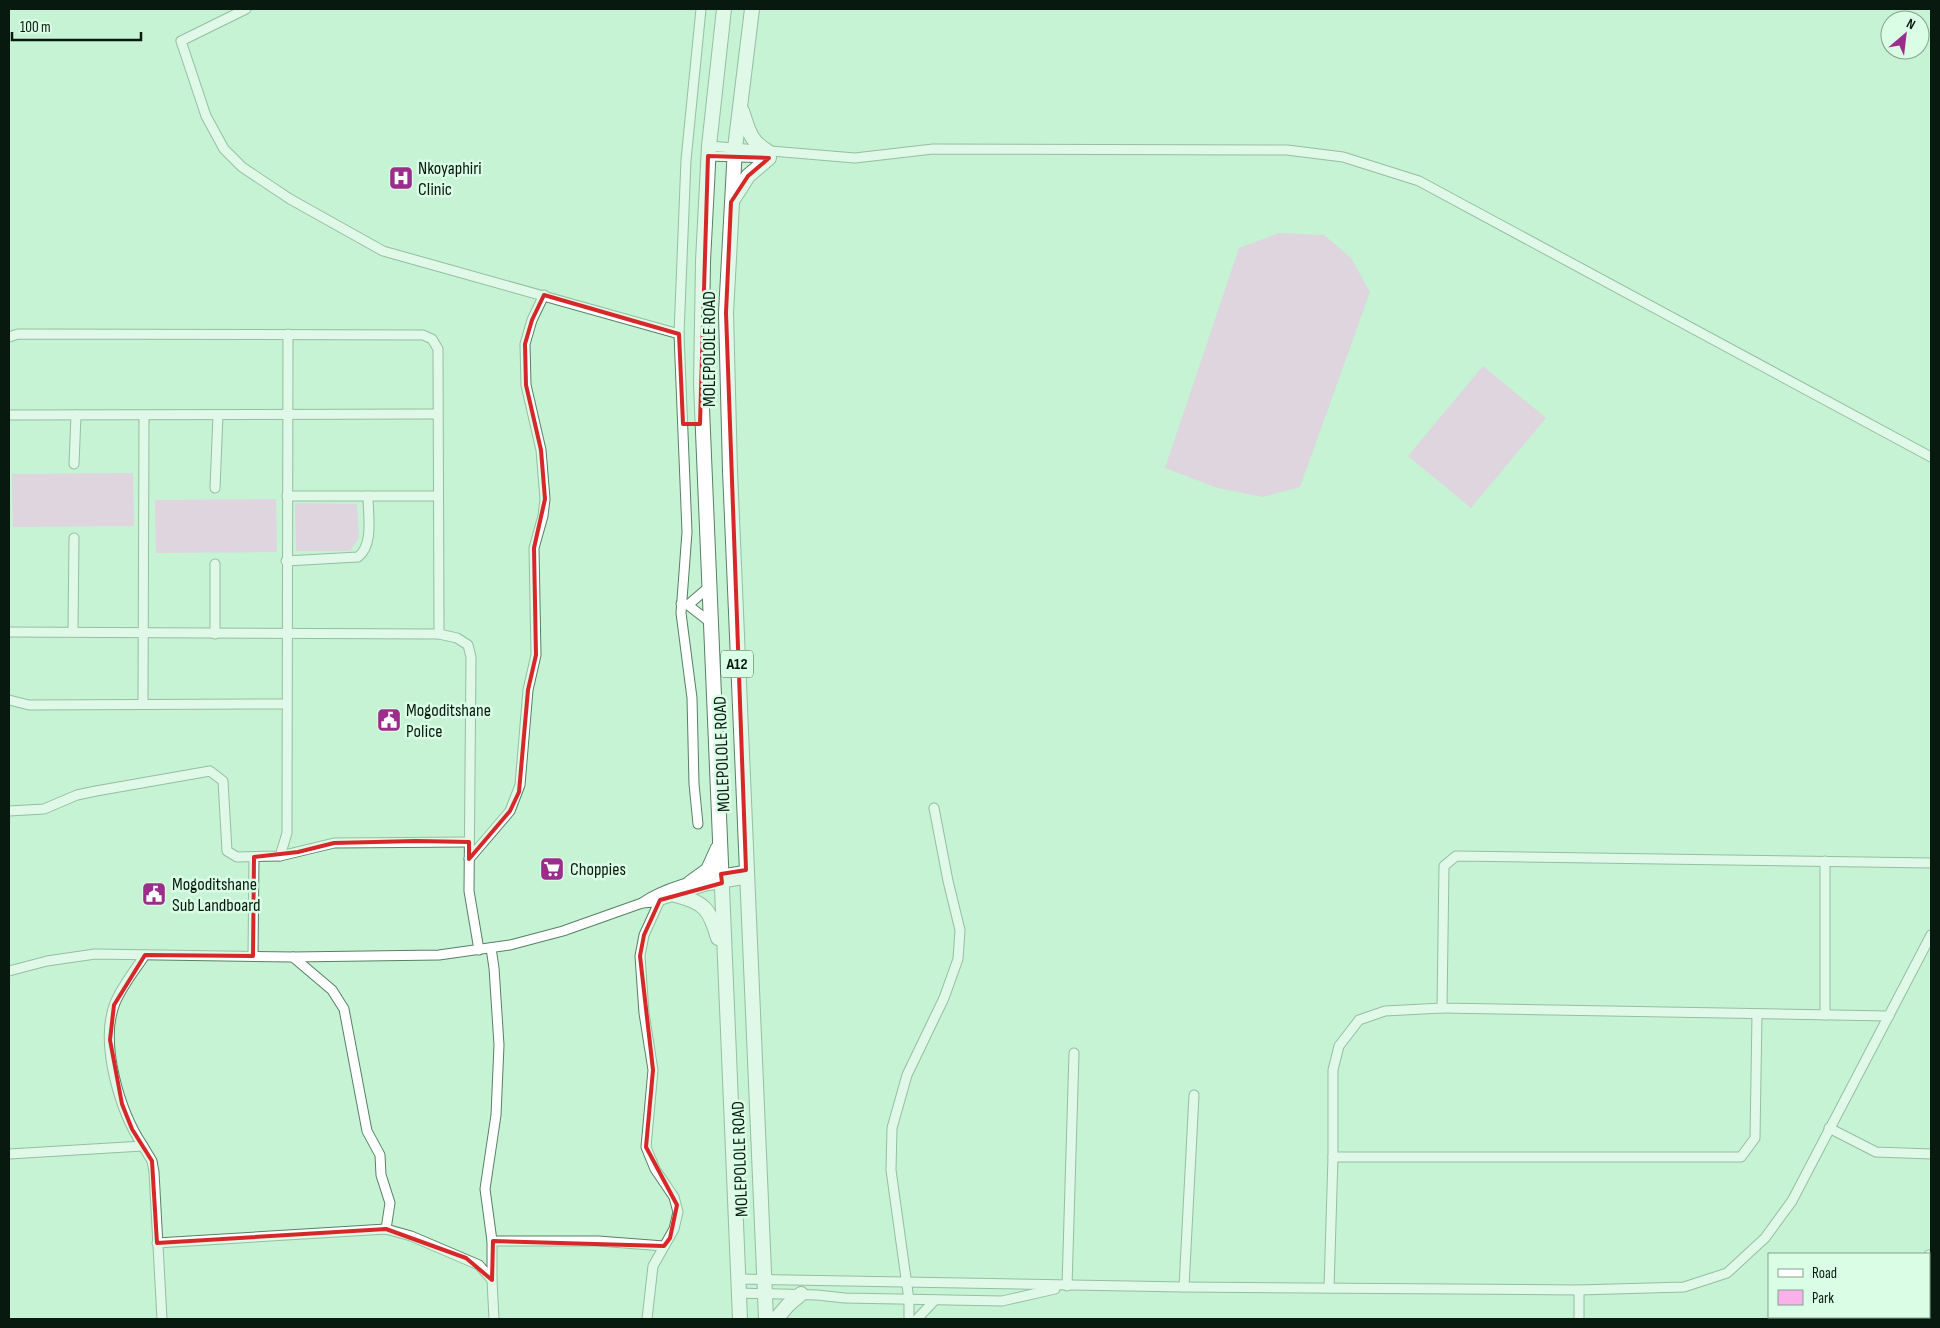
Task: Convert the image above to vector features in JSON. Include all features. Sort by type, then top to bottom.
[{"type":"main road","name":"MOLEPOLOLE ROAD","points":[[724,9],[708,151],[703,261],[701,384],[722,878],[723,955],[740,1319]]},
{"type":"main road","name":"MOLEPOLOLE ROAD","points":[[752,9],[735,153],[726,313],[729,451],[766,1319]]},
{"type":"main road","points":[[732,202],[748,176],[768,155],[750,136],[740,103]]},
{"type":"main road","points":[[690,883],[704,874],[712,864],[720,842]]},
{"type":"main road","points":[[676,895],[696,900],[703,906],[711,917],[723,955]]},
{"type":"main road","points":[[776,1319],[801,1294]]},
{"type":"street","points":[[246,9],[181,41],[206,116],[224,149],[242,168],[290,199],[383,251],[679,334]]},
{"type":"street","points":[[698,824],[694,784],[692,698],[684,604],[687,532],[679,334],[686,160],[701,9]]},
{"type":"street","points":[[708,151],[855,158],[933,149],[1004,147],[1287,150],[1343,157],[1418,181],[1931,457]]},
{"type":"street","points":[[469,859],[510,811],[520,785],[528,690],[536,655],[534,548],[543,516],[545,499],[541,450],[526,385],[526,344],[532,320],[544,295]]},
{"type":"street","points":[[9,337],[18,334],[288,334],[423,335],[432,339],[438,348],[436,414],[439,634]]},
{"type":"street","points":[[280,856],[287,833],[286,562],[288,334]]},
{"type":"street","points":[[9,415],[436,414]]},
{"type":"street","points":[[74,464],[76,415]]},
{"type":"street","points":[[215,488],[218,415]]},
{"type":"street","points":[[143,704],[145,634],[144,416]]},
{"type":"street","points":[[287,496],[437,496]]},
{"type":"street","points":[[286,562],[358,557],[362,554],[368,542],[368,496]]},
{"type":"street","points":[[73,631],[74,538]]},
{"type":"street","points":[[215,564],[215,634]]},
{"type":"street","points":[[684,604],[710,586]]},
{"type":"street","points":[[684,604],[711,623]]},
{"type":"street","points":[[9,632],[439,634],[457,638],[468,645],[471,657],[470,891],[479,950]]},
{"type":"street","points":[[9,700],[14,703],[29,705],[286,704]]},
{"type":"street","points":[[9,811],[44,810],[77,795],[210,771],[223,780],[227,851],[237,857],[280,856],[334,842],[469,842]]},
{"type":"street","points":[[909,1319],[907,1283],[891,1170],[892,1128],[907,1075],[944,998],[958,959],[960,930],[948,882],[934,808]]},
{"type":"street","points":[[1442,1008],[1444,866],[1456,856],[1931,863]]},
{"type":"street","points":[[253,956],[254,857]]},
{"type":"street","points":[[1825,861],[1825,1015]]},
{"type":"street","points":[[642,903],[652,895],[690,883],[746,874]]},
{"type":"street","points":[[9,971],[47,961],[95,954],[293,957],[417,956],[479,950],[563,931],[642,903],[676,895],[722,878]]},
{"type":"street","points":[[647,1319],[652,1272],[674,1229],[678,1212],[674,1197],[655,1169],[646,1147],[653,1070],[640,976],[640,956],[644,934],[660,900]]},
{"type":"street","points":[[738,1293],[764,1287],[816,1281],[1067,1286],[1579,1290],[1684,1287],[1728,1273],[1765,1238],[1792,1200],[1930,938]]},
{"type":"street","points":[[490,948],[494,968],[499,1044],[496,1115],[485,1189],[492,1241],[494,1319]]},
{"type":"street","points":[[145,955],[114,1005],[110,1040],[116,1085],[132,1129],[152,1161],[162,1319]]},
{"type":"street","points":[[293,957],[332,990],[344,1009],[367,1132],[380,1155],[381,1175],[390,1203],[386,1229]]},
{"type":"street","points":[[1329,1288],[1334,1156],[1333,1070],[1339,1046],[1360,1020],[1385,1011],[1442,1008],[1889,1016]]},
{"type":"street","points":[[1334,1156],[1741,1157],[1754,1138],[1757,1014]]},
{"type":"street","points":[[1067,1286],[1074,1053]]},
{"type":"street","points":[[1184,1287],[1194,1095]]},
{"type":"street","points":[[1829,1128],[1876,1152],[1931,1154]]},
{"type":"street","points":[[9,1154],[143,1146]]},
{"type":"street","points":[[158,1243],[386,1229],[466,1258],[479,1265],[492,1280]]},
{"type":"street","points":[[492,1241],[622,1242],[664,1246]]},
{"type":"street","points":[[737,1279],[764,1287],[801,1294],[845,1298],[909,1300],[1002,1301],[1067,1286]]},
{"type":"street","points":[[816,1281],[817,1295]]},
{"type":"street","points":[[1579,1290],[1579,1319]]},
{"type":"street","points":[[917,1319],[935,1300]]},
{"type":"highlighted area","points":[[708,156],[769,158],[748,176],[731,202],[726,313],[746,870],[721,874],[722,883],[660,900],[644,935],[640,956],[653,1070],[646,1147],[677,1205],[670,1238],[664,1246],[493,1241],[492,1280],[466,1258],[386,1229],[157,1243],[152,1161],[132,1129],[122,1104],[110,1040],[114,1005],[145,955],[253,956],[254,857],[298,852],[334,843],[416,841],[469,842],[469,859],[510,811],[519,792],[528,690],[536,655],[534,548],[545,499],[541,450],[526,385],[525,344],[532,320],[544,295],[679,334],[683,424],[700,424]]},
{"type":"green space","points":[[1279,233],[1324,235],[1351,258],[1370,292],[1300,487],[1263,497],[1218,488],[1165,468],[1239,248]]},
{"type":"green space","points":[[1483,366],[1546,418],[1471,508],[1408,456]]},
{"type":"green space","points":[[133,473],[134,526],[13,527],[12,474]]},
{"type":"green space","points":[[276,499],[277,552],[156,553],[155,500]]},
{"type":"green space","points":[[295,503],[357,504],[359,538],[350,551],[296,551]]},
{"type":"place","name":"Nkoyaphiri Clinic","points":[[401,178]]},
{"type":"place","name":"Mogoditshane Police","points":[[389,720]]},
{"type":"place","name":"Choppies","points":[[552,869]]},
{"type":"place","name":"Mogoditshane Sub Landboard","points":[[154,894]]}]
